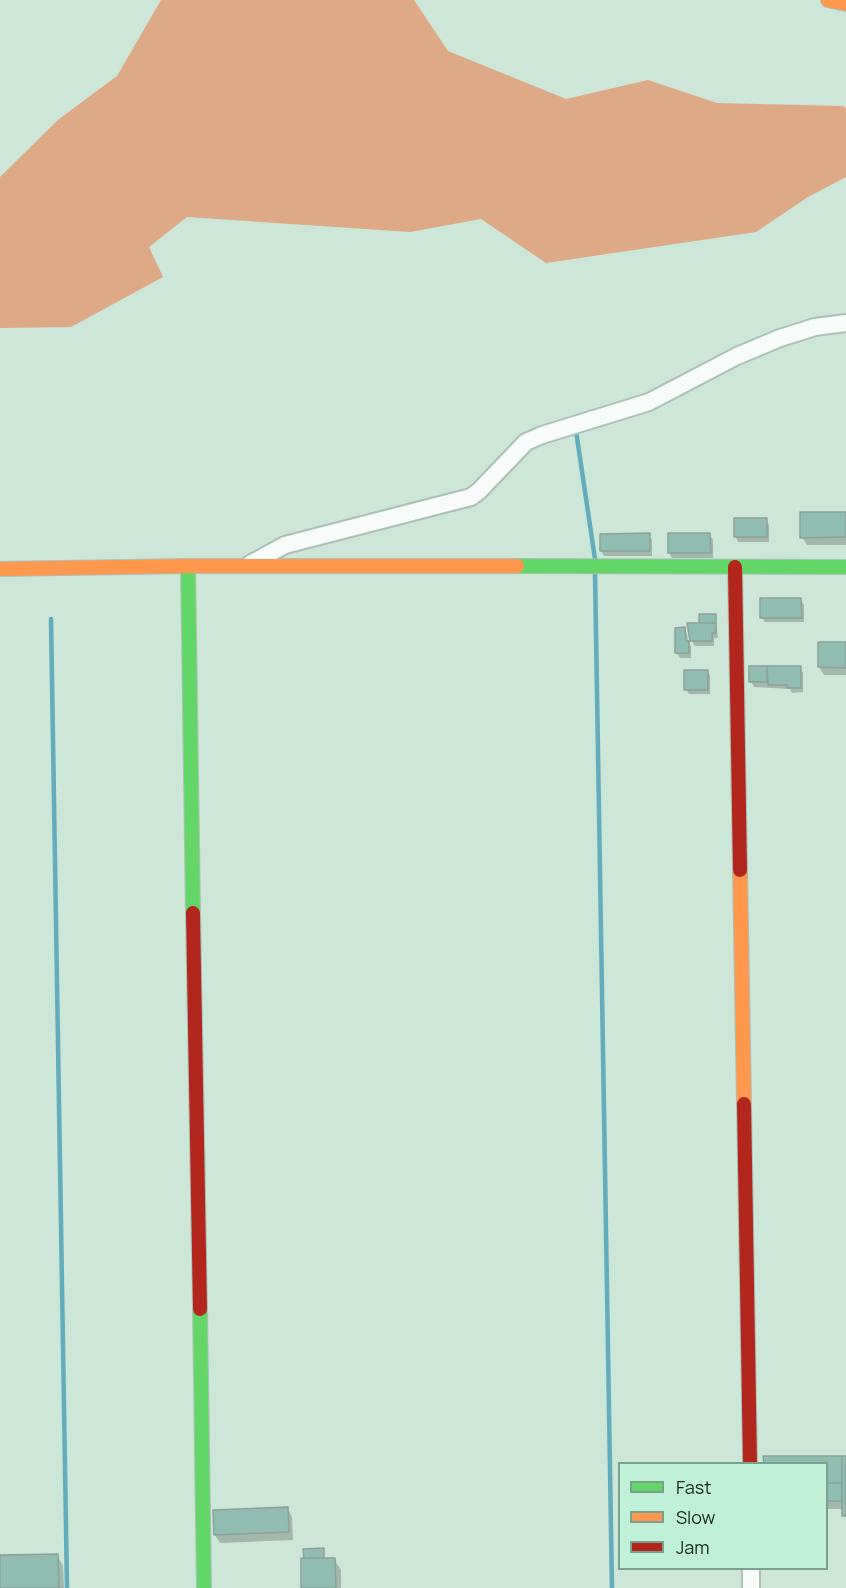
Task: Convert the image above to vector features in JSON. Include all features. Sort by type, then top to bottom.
[{"type":"street","points":[[828,0],[846,4]]},
{"type":"street","points":[[248,566],[285,545],[471,497],[526,442],[649,402],[737,356],[780,338],[814,327],[846,323]]},
{"type":"street","points":[[188,566],[204,1588]]},
{"type":"street","points":[[0,569],[188,566],[846,567]]},
{"type":"street","points":[[735,567],[750,1462]]},
{"type":"street","points":[[751,1570],[751,1588]]},
{"type":"shaded area","points":[[161,0],[414,0],[448,51],[566,99],[648,80],[717,103],[843,106],[846,108],[846,177],[808,197],[756,232],[546,263],[481,219],[410,232],[187,217],[149,247],[163,277],[71,327],[0,328],[0,177],[59,119],[117,76]]},
{"type":"building","points":[[800,512],[846,512],[846,537],[800,538]]},
{"type":"building","points":[[734,518],[767,518],[767,537],[734,537]]},
{"type":"building","points":[[650,533],[650,551],[600,551],[600,534]]},
{"type":"building","points":[[668,533],[710,533],[711,553],[668,553]]},
{"type":"building","points":[[760,598],[801,598],[802,618],[760,618]]},
{"type":"building","points":[[699,614],[716,614],[716,623],[699,623]]},
{"type":"building","points":[[687,623],[716,623],[716,633],[712,633],[712,641],[690,641]]},
{"type":"building","points":[[685,627],[686,641],[689,641],[689,653],[675,653],[675,628]]},
{"type":"building","points":[[818,642],[846,642],[846,668],[818,667]]},
{"type":"building","points":[[749,666],[767,666],[767,682],[749,682]]},
{"type":"building","points":[[767,666],[801,666],[801,688],[768,685]]},
{"type":"building","points":[[684,670],[708,670],[708,690],[684,690]]},
{"type":"building","points":[[763,1456],[842,1456],[842,1483],[828,1483],[828,1462],[764,1462]]},
{"type":"building","points":[[842,1456],[846,1456],[846,1516],[842,1516]]},
{"type":"building","points":[[828,1483],[842,1483],[842,1501],[828,1501]]},
{"type":"building","points":[[288,1507],[289,1532],[214,1535],[213,1510]]},
{"type":"building","points":[[324,1548],[324,1558],[304,1558],[303,1549]]},
{"type":"building","points":[[58,1554],[59,1588],[0,1588],[0,1555]]},
{"type":"building","points":[[301,1558],[335,1558],[336,1588],[301,1588]]},
{"type":"waterway","points":[[576,431],[595,559]]},
{"type":"waterway","points":[[595,573],[612,1588]]},
{"type":"waterway","points":[[51,619],[67,1588]]},
{"type":"traffic: fast","points":[[188,566],[193,913]]},
{"type":"traffic: fast","points":[[517,566],[846,567]]},
{"type":"traffic: fast","points":[[200,1309],[204,1588]]},
{"type":"traffic: slow","points":[[828,0],[846,4]]},
{"type":"traffic: slow","points":[[0,569],[188,566],[517,566]]},
{"type":"traffic: slow","points":[[740,870],[744,1104]]},
{"type":"traffic: jam","points":[[735,567],[740,870]]},
{"type":"traffic: jam","points":[[193,913],[200,1309]]},
{"type":"traffic: jam","points":[[744,1104],[750,1462]]}]
